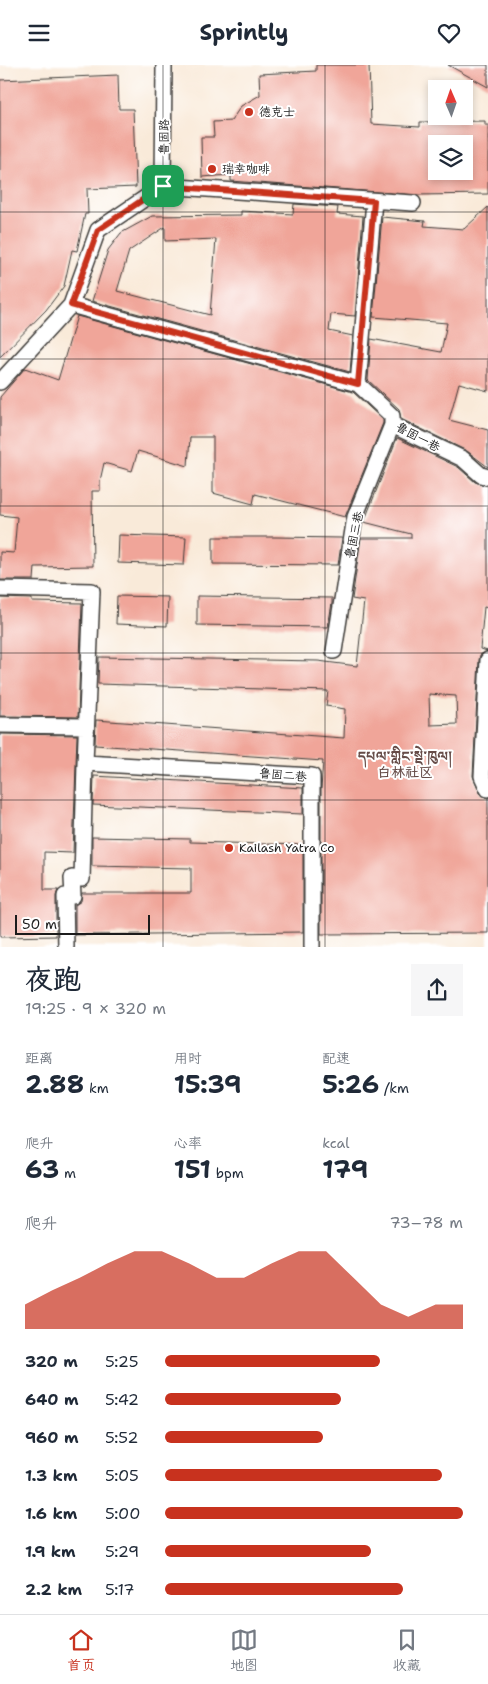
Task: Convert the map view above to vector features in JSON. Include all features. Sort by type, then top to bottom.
[{"type":"street","name":"鲁固路","points":[[163,186],[164,65]]},
{"type":"street","points":[[0,382],[71,305],[98,230],[163,186],[413,203]]},
{"type":"street","points":[[358,384],[374,201]]},
{"type":"street","name":"鲁固一巷","points":[[71,305],[358,384],[392,416],[392,425],[463,459],[481,475],[488,477]]},
{"type":"street","name":"鲁固三巷","points":[[334,651],[355,517],[392,425]]},
{"type":"street","points":[[0,589],[92,591],[81,726],[85,763],[82,879],[72,878],[73,896],[64,896],[66,947]]},
{"type":"street","points":[[488,660],[482,776],[488,789]]},
{"type":"street","points":[[0,725],[81,726]]},
{"type":"street","name":"鲁固二巷","points":[[85,763],[312,776],[312,947]]},
{"type":"building","points":[[316,65],[369,65],[371,124],[420,127],[420,122],[428,122],[428,125],[473,125],[473,121],[485,121],[485,125],[488,125],[488,194],[417,195],[231,181],[231,175],[202,177],[201,137],[214,137],[213,122],[231,121],[241,106],[260,95],[259,74],[316,71]]},
{"type":"building","points":[[448,65],[488,65],[488,87]]},
{"type":"building","points":[[118,75],[119,109],[133,109],[136,187],[87,189],[88,214],[85,214],[77,251],[72,250],[64,286],[46,310],[0,357],[0,80]]},
{"type":"building","points":[[294,204],[338,207],[337,214],[363,216],[355,316],[331,314],[329,331],[353,336],[350,372],[92,301],[108,250],[121,233],[152,216],[241,215],[241,211],[293,214]],"holes":[[[165,227],[165,241],[216,239],[210,315],[117,291],[129,251]]]},
{"type":"building","points":[[488,207],[488,391],[459,383],[449,420],[488,430],[488,467],[467,451],[401,419],[399,409],[368,380],[371,339],[441,352],[447,323],[373,317],[382,217],[425,221],[424,226],[464,229]]},
{"type":"building","points":[[77,316],[353,392],[383,420],[383,423],[345,517],[255,494],[253,504],[213,493],[213,437],[190,437],[188,466],[138,451],[132,471],[104,463],[100,491],[92,491],[93,566],[35,567],[34,580],[0,580],[0,552],[14,553],[17,517],[0,515],[0,397],[25,368],[58,380]]},
{"type":"building","points":[[397,438],[458,467],[475,482],[488,486],[488,608],[484,607],[480,649],[488,651],[480,655],[479,660],[473,776],[480,793],[488,798],[488,933],[321,934],[321,789],[323,761],[95,745],[96,720],[344,738],[345,709],[326,706],[328,691],[98,684],[99,657],[318,661],[357,666],[364,601],[352,599],[361,538],[411,538],[411,534],[364,522]],"holes":[[[429,694],[456,696],[457,724],[430,725]]]},
{"type":"building","points":[[119,535],[186,537],[184,565],[118,563]]},
{"type":"building","points":[[213,537],[342,538],[338,565],[213,564]]},
{"type":"building","points":[[117,596],[168,597],[167,626],[116,624]]},
{"type":"building","points":[[197,596],[332,598],[332,603],[328,627],[197,625]]},
{"type":"building","points":[[0,598],[32,599],[32,602],[82,603],[78,717],[0,716]]},
{"type":"building","points":[[0,734],[77,735],[73,853],[44,852],[44,890],[58,890],[56,896],[56,936],[0,937]]},
{"type":"building","points":[[94,776],[303,788],[303,814],[93,805]]},
{"type":"building","points":[[92,837],[190,839],[190,842],[303,845],[303,932],[75,935],[75,905],[81,901],[82,893],[191,893],[191,868],[92,866]]},
{"type":"place","name":"德克士","points":[[249,112]]},
{"type":"place","name":"瑞幸咖啡","points":[[212,169]]},
{"type":"place","name":"Kailash Yatra Co","points":[[229,848]]},
{"type":"district","name":"དཔལ་གླིང་སྡེ་ཁུལ། 白林社区","points":[[405,764]]},
{"type":"route","points":[[163,186],[374,201],[364,337],[358,384],[71,305],[98,230],[163,186]]}]
